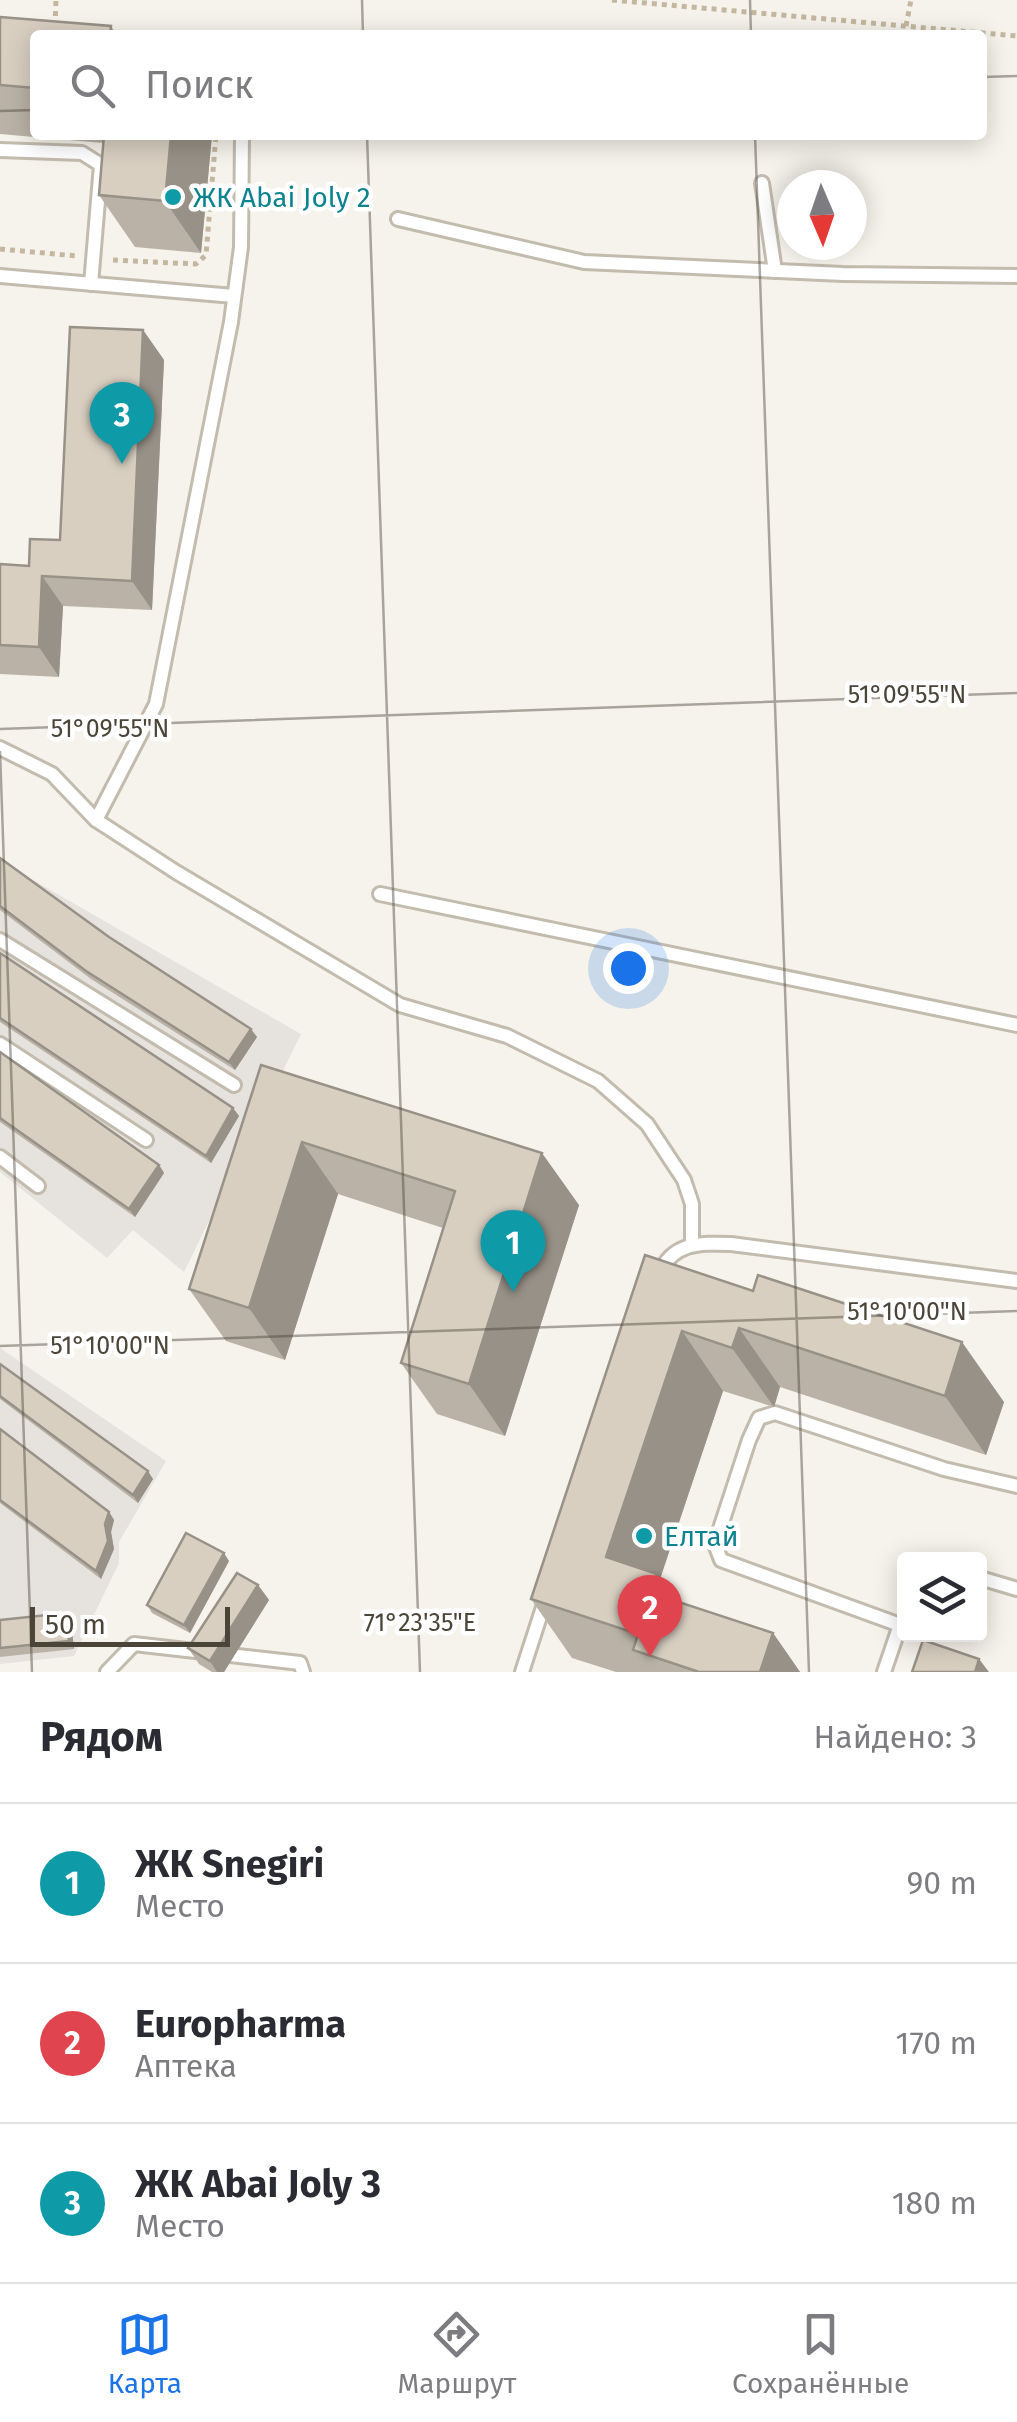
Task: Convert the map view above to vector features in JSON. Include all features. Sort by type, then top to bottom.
[{"type":"lane","points":[[96,820],[156,704],[234,296],[241,247],[242,140]]},
{"type":"lane","points":[[0,150],[82,154],[101,165],[91,257],[92,284]]},
{"type":"lane","points":[[762,183],[775,270]]},
{"type":"lane","points":[[398,219],[584,262],[1017,276]]},
{"type":"lane","points":[[0,276],[234,296]]},
{"type":"lane","points":[[0,748],[52,774],[96,820],[400,1005],[507,1036],[598,1080],[646,1124],[684,1180],[692,1204],[692,1242]]},
{"type":"lane","points":[[380,894],[1017,1025]]},
{"type":"lane","points":[[0,940],[234,1085]]},
{"type":"lane","points":[[0,1044],[146,1140]]},
{"type":"lane","points":[[0,1157],[38,1186]]},
{"type":"lane","points":[[650,1300],[663,1264],[692,1242],[1017,1281]]},
{"type":"lane","points":[[884,1672],[900,1625],[721,1560],[715,1544],[759,1418],[775,1413],[944,1469],[1017,1486]]},
{"type":"lane","points":[[987,1580],[1017,1589]]},
{"type":"lane","points":[[522,1672],[551,1584]]},
{"type":"lane","points":[[107,1672],[134,1644],[300,1663],[303,1672]]},
{"type":"path","points":[[54,30],[56,0]]},
{"type":"path","points":[[612,0],[950,30]]},
{"type":"path","points":[[906,26],[911,0]]},
{"type":"path","points":[[987,33],[1017,36]]},
{"type":"path","points":[[0,249],[196,264],[206,255],[216,140]]},
{"type":"shaded area","points":[[0,861],[301,1034],[184,1272],[133,1230],[107,1258],[0,1172]]},
{"type":"shaded area","points":[[0,1348],[166,1461],[119,1542],[119,1563],[74,1656],[0,1664]]},
{"type":"building","points":[[0,17],[111,26],[111,30],[30,30],[30,88],[0,85]]},
{"type":"building","points":[[104,140],[171,140],[165,201],[99,195]]},
{"type":"building","points":[[70,327],[143,330],[132,581],[42,576],[39,647],[0,645],[0,564],[29,566],[30,539],[60,540]]},
{"type":"building","points":[[0,858],[109,937],[251,1029],[229,1062],[86,971],[0,906]]},
{"type":"building","points":[[0,953],[233,1108],[206,1156],[0,1018]]},
{"type":"building","points":[[0,1052],[159,1165],[129,1209],[0,1118]]},
{"type":"building","points":[[261,1065],[542,1153],[469,1384],[401,1363],[455,1191],[302,1142],[249,1308],[189,1289]]},
{"type":"building","points":[[645,1255],[753,1291],[758,1275],[962,1342],[945,1396],[739,1328],[732,1348],[682,1331],[606,1557],[657,1574],[651,1593],[773,1633],[760,1672],[699,1672],[633,1650],[638,1634],[531,1599]]},
{"type":"building","points":[[0,1364],[148,1471],[133,1495],[0,1396]]},
{"type":"building","points":[[0,1429],[109,1512],[105,1524],[108,1541],[96,1571],[0,1500]]},
{"type":"building","points":[[186,1533],[224,1553],[184,1625],[147,1605]]},
{"type":"building","points":[[237,1573],[258,1585],[210,1661],[188,1648]]},
{"type":"building","points":[[66,1613],[69,1641],[0,1648],[0,1620]]},
{"type":"building","points":[[922,1642],[979,1659],[975,1672],[912,1672]]},
{"type":"place","name":"ЖК Abai Joly 2","points":[[173,197]]},
{"type":"place","name":"ЖК Abai Joly 3","points":[[122,464]]},
{"type":"place","name":"ЖК Snegiri","points":[[513,1292]]},
{"type":"place","name":"Елтай","points":[[644,1536]]},
{"type":"place","name":"Europharma","points":[[650,1657]]}]
